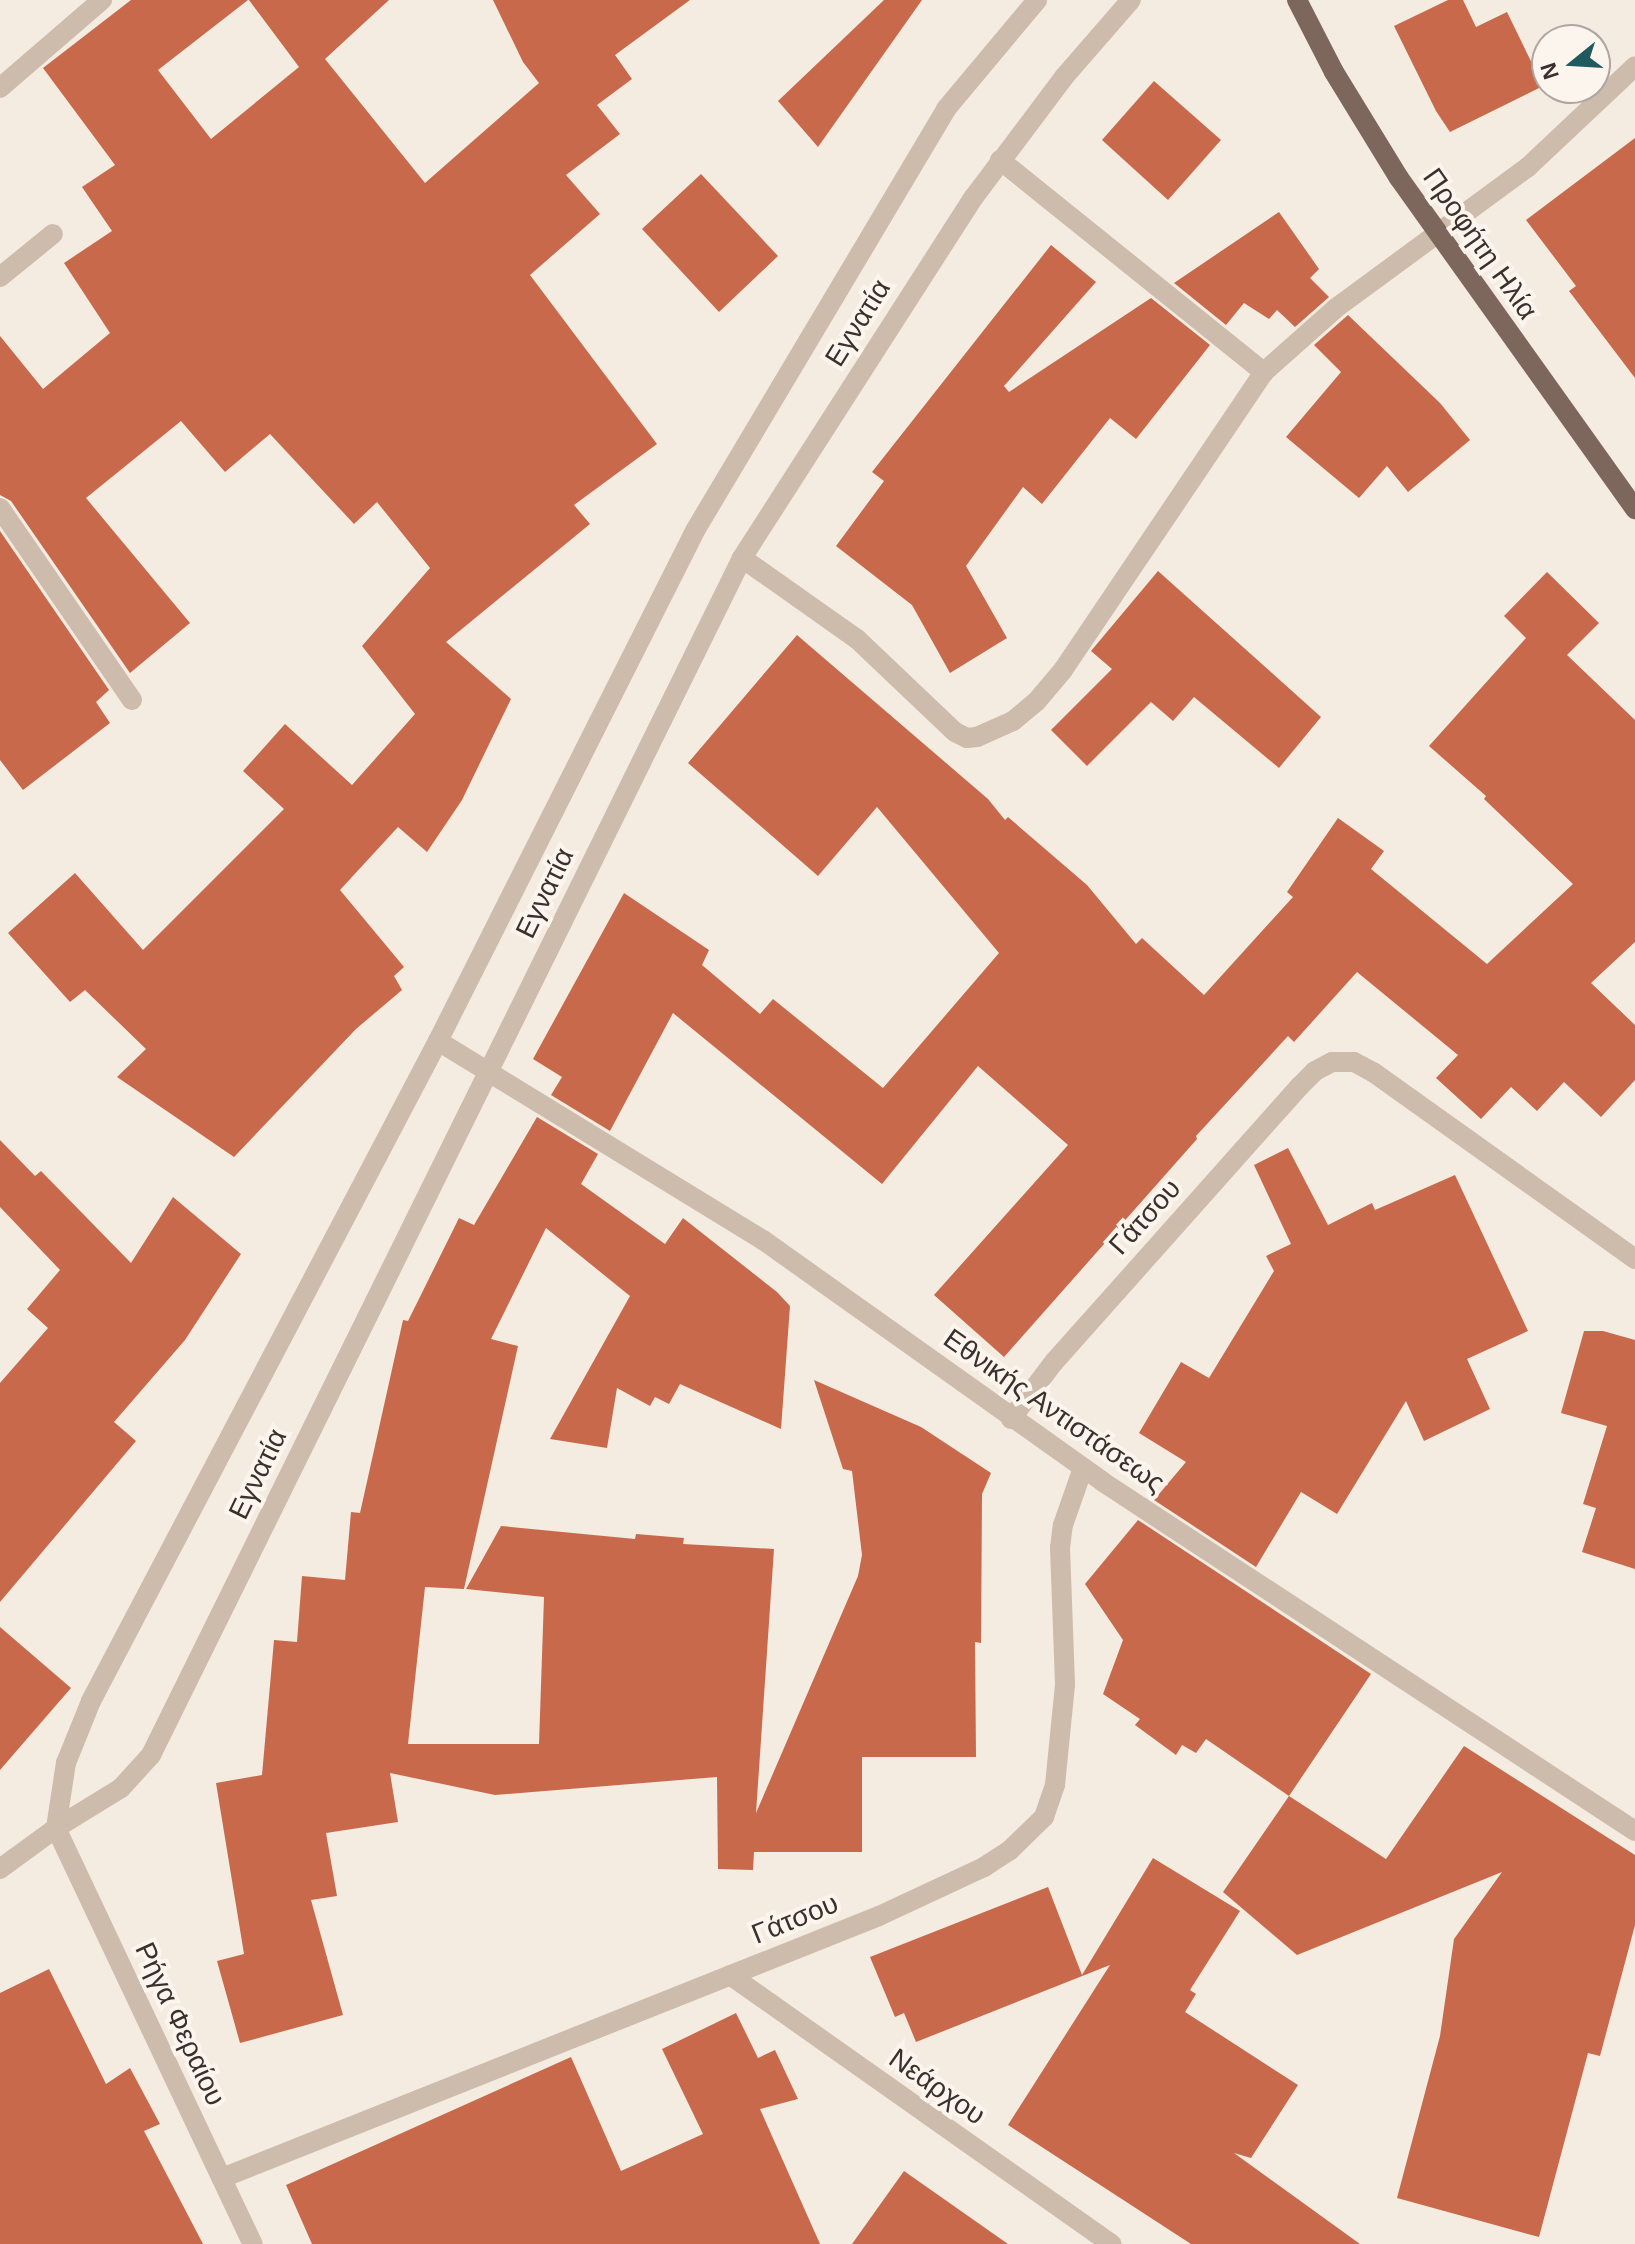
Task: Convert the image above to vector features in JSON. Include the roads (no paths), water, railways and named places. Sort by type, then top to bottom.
[{"type":"main road","name":"Προφήτη Ηλία","points":[[1297,0],[1351,102],[1437,233],[1635,509]]},
{"type":"street","points":[[0,88],[102,0]]},
{"type":"street","name":"Εγνατία","points":[[56,1828],[66,1763],[91,1701],[438,1041],[696,529],[946,109],[1037,0]]},
{"type":"street","name":"Εγνατία","points":[[0,1869],[56,1828],[121,1788],[151,1755],[742,558],[927,266],[1000,160],[1064,77],[1131,0]]},
{"type":"street","points":[[742,558],[857,639],[955,732],[967,738],[986,734],[1013,721],[1048,690],[1264,372],[1336,308],[1528,167],[1635,66]]},
{"type":"street","points":[[1000,160],[1264,372]]},
{"type":"street","points":[[0,277],[53,234]]},
{"type":"street","points":[[0,508],[132,700]]},
{"type":"street","name":"Εθνικής Αντιστάσεως","points":[[438,1041],[763,1240],[1083,1468],[1635,1831]]},
{"type":"street","name":"Γάτσου","points":[[1011,1419],[1054,1362],[1259,1131],[1315,1071],[1332,1062],[1354,1062],[1373,1072],[1635,1259]]},
{"type":"street","name":"Γάτσου","points":[[222,2178],[879,1916],[984,1867],[1019,1843],[1044,1817],[1055,1785],[1062,1742],[1063,1525],[1083,1468]]},
{"type":"street","name":"Ρήγα Φεραίου","points":[[56,1828],[253,2244]]},
{"type":"street","name":"Νεάρχου","points":[[730,1975],[1112,2244]]}]
